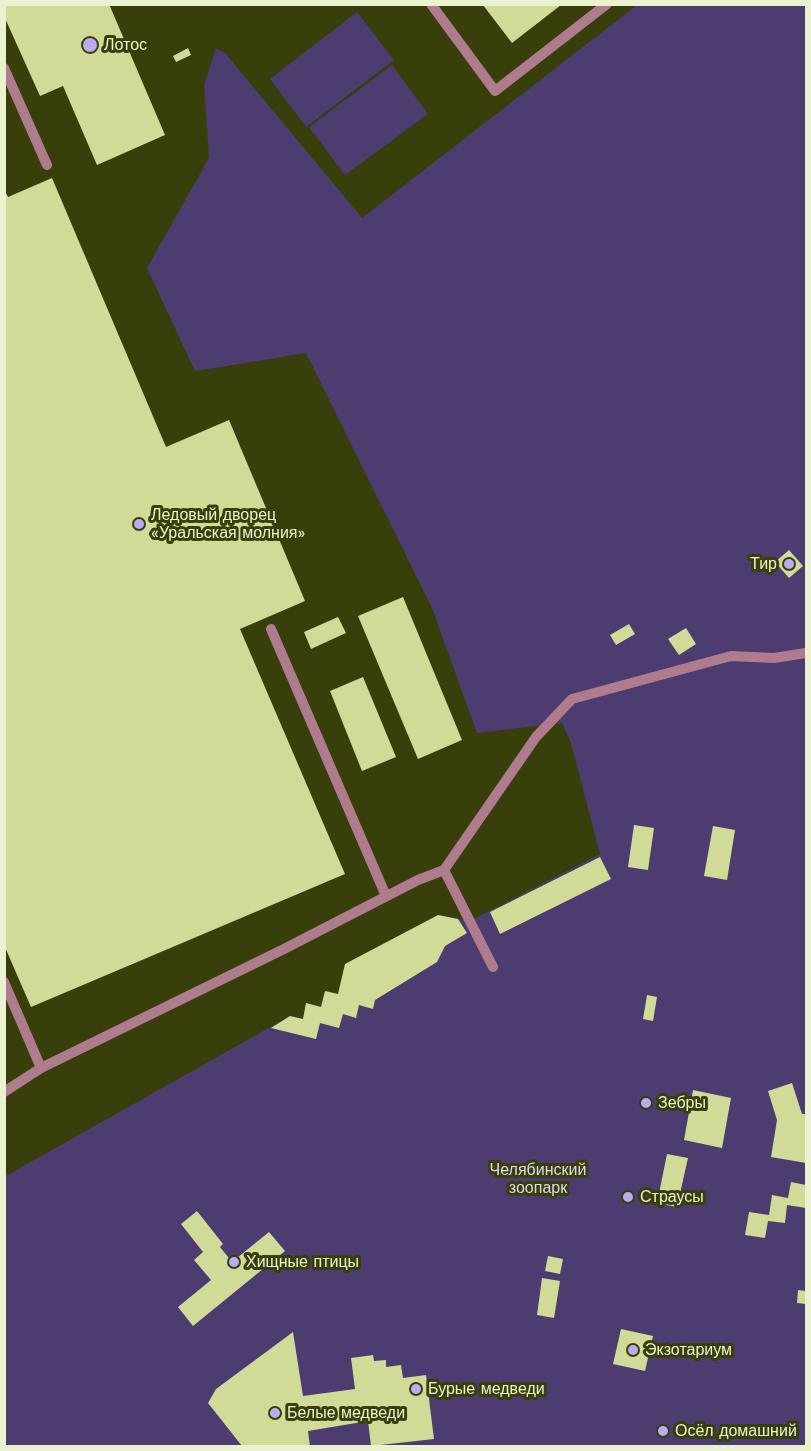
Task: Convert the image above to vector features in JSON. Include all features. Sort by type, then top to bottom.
[{"type":"lane","points":[[431,4],[495,91],[607,4]]},
{"type":"lane","points":[[4,68],[47,165]]},
{"type":"lane","points":[[271,629],[386,897]]},
{"type":"lane","points":[[4,1092],[41,1068],[284,949],[418,880],[444,870],[536,737],[572,699],[731,656],[774,658],[807,653]]},
{"type":"lane","points":[[444,870],[493,967]]},
{"type":"lane","points":[[4,982],[41,1068]]},
{"type":"green space","name":"Челябинский зоопарк","points":[[637,5],[806,5],[806,1446],[5,1446],[4,1177],[290,1016],[303,1019],[306,1003],[320,1007],[325,991],[338,994],[438,915],[470,921],[600,854],[571,743],[562,723],[477,733],[432,608],[306,353],[195,371],[147,268],[209,158],[204,85],[216,48],[225,53],[362,218]]},
{"type":"green space","points":[[357,12],[394,60],[306,127],[270,79]]},
{"type":"green space","points":[[392,65],[428,114],[345,175],[309,127]]},
{"type":"building","points":[[7,4],[109,4],[165,135],[97,165],[63,86],[40,96],[4,16],[4,6]]},
{"type":"building","points":[[483,5],[561,5],[512,43]]},
{"type":"building","points":[[188,48],[191,55],[176,62],[173,56]]},
{"type":"building","name":"Ледовый дворец «Уральская молния»","points":[[52,178],[166,447],[229,420],[305,601],[240,629],[345,874],[31,1007],[4,945],[4,189],[8,197]]},
{"type":"building","name":"Тир","points":[[789,550],[803,566],[789,578],[775,562]]},
{"type":"building","points":[[403,597],[462,740],[418,759],[358,616]]},
{"type":"building","points":[[338,617],[346,633],[311,649],[304,632]]},
{"type":"building","points":[[629,624],[635,634],[616,645],[610,635]]},
{"type":"building","points":[[686,628],[696,644],[679,655],[668,639]]},
{"type":"building","points":[[363,677],[396,757],[362,771],[330,691]]},
{"type":"building","points":[[634,825],[654,828],[648,870],[628,867]]},
{"type":"building","points":[[713,826],[735,830],[727,880],[704,876]]},
{"type":"building","points":[[600,857],[611,879],[500,934],[490,912]]},
{"type":"building","points":[[438,915],[458,919],[467,933],[445,946],[437,962],[375,1000],[373,1009],[359,1005],[356,1018],[343,1014],[339,1028],[320,1023],[316,1039],[271,1028],[290,1016],[303,1019],[306,1003],[321,1007],[325,991],[338,994],[345,964]]},
{"type":"building","points":[[647,995],[657,997],[653,1021],[643,1019]]},
{"type":"building","points":[[792,1083],[802,1114],[806,1114],[806,1163],[771,1157],[777,1120],[768,1091]]},
{"type":"building","points":[[693,1090],[731,1098],[722,1148],[684,1140]]},
{"type":"building","points":[[667,1154],[688,1158],[677,1207],[657,1203]]},
{"type":"building","points":[[791,1182],[806,1185],[806,1208],[787,1205],[785,1223],[768,1221],[765,1238],[745,1235],[749,1212],[769,1215],[772,1195],[788,1198]]},
{"type":"building","points":[[197,1211],[223,1244],[220,1247],[232,1262],[269,1232],[285,1251],[193,1326],[178,1307],[211,1280],[194,1260],[203,1252],[181,1224]]},
{"type":"building","points":[[548,1256],[563,1259],[560,1274],[545,1271]]},
{"type":"building","points":[[542,1278],[560,1281],[554,1318],[537,1315]]},
{"type":"building","points":[[798,1290],[806,1291],[806,1304],[797,1303]]},
{"type":"building","name":"Экзотариум","points":[[621,1329],[653,1336],[645,1371],[613,1364]]},
{"type":"building","points":[[293,1332],[303,1396],[355,1389],[351,1358],[373,1355],[374,1361],[386,1360],[386,1367],[401,1365],[403,1378],[426,1375],[434,1439],[371,1446],[368,1421],[308,1431],[310,1446],[242,1446],[208,1403],[216,1389]]},
{"type":"place","name":"Лотос","points":[[90,45]]},
{"type":"place","name":"Ледовый дворец «Уральская молния»","points":[[139,524]]},
{"type":"place","name":"Тир","points":[[789,564]]},
{"type":"place","name":"Зебры","points":[[646,1103]]},
{"type":"place","name":"Страусы","points":[[628,1197]]},
{"type":"place","name":"Хищные птицы","points":[[234,1262]]},
{"type":"place","name":"Экзотариум","points":[[633,1350]]},
{"type":"place","name":"Бурые медведи","points":[[416,1389]]},
{"type":"place","name":"Белые медведи","points":[[275,1413]]},
{"type":"place","name":"Осёл домашний","points":[[663,1431]]}]
